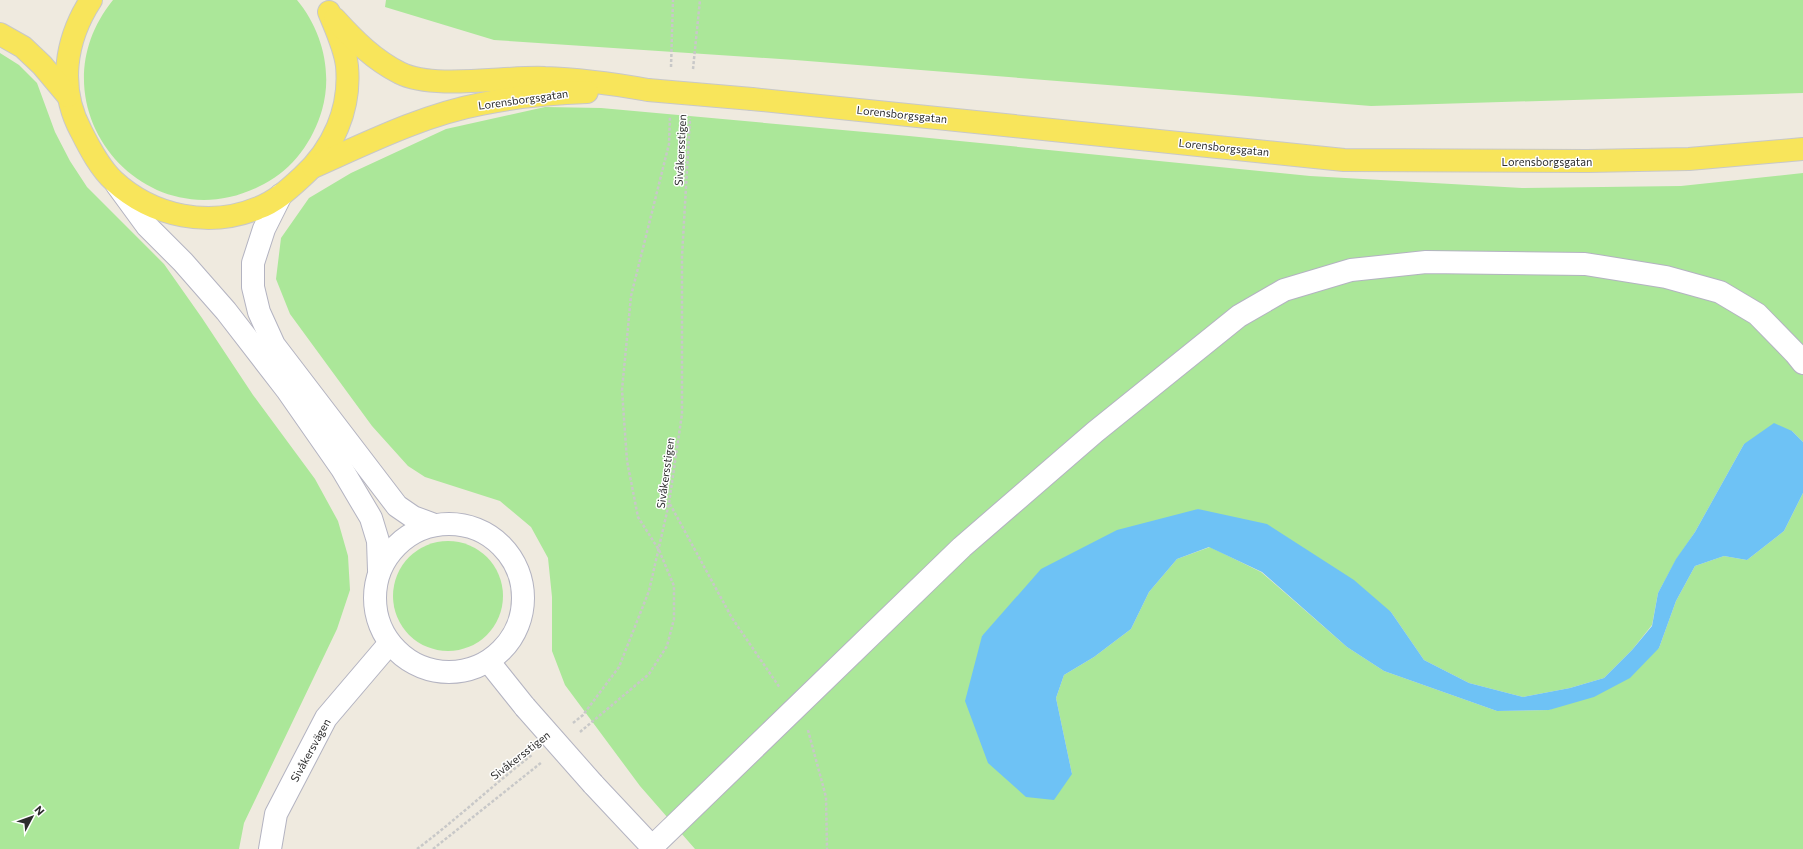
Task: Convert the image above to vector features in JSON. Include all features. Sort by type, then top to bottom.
[{"type":"main road","name":"Lorensborgsgatan","points":[[91,0],[81,16],[73,34],[68,58],[68,96],[76,123],[94,157],[114,181],[140,200],[165,211],[191,218],[220,219],[259,208],[281,195],[313,167],[328,147],[341,122],[346,92],[347,66],[339,39],[324,6]]},
{"type":"main road","name":"Lorensborgsgatan","points":[[324,6],[351,37],[375,58],[401,73],[428,80],[544,78],[599,82],[648,90],[752,99],[1344,160],[1689,160],[1803,149]]},
{"type":"main road","name":"Lorensborgsgatan","points":[[0,34],[23,47],[42,65],[68,96]]},
{"type":"main road","name":"Lorensborgsgatan","points":[[313,167],[400,130],[435,117],[480,104],[571,92],[648,90]]},
{"type":"street","points":[[114,181],[147,226],[183,262],[226,311],[287,390],[342,469],[371,518],[378,541],[379,570],[374,591],[376,617],[389,644],[409,662],[427,670],[461,672],[479,667],[489,662],[510,643],[523,611],[523,585],[512,557],[492,536],[478,528],[447,522],[432,524],[401,540],[379,570]]},
{"type":"street","points":[[281,195],[264,229],[253,263],[253,287],[259,312],[274,345],[397,506],[413,517],[432,524]]},
{"type":"street","points":[[489,662],[525,707],[593,784],[653,848],[962,547],[1090,437],[1239,316],[1284,290],[1351,270],[1426,262],[1585,264],[1666,277],[1720,292],[1757,314],[1803,363]]},
{"type":"street","name":"Sivåkersvägen","points":[[270,849],[276,814],[326,718],[389,644]]},
{"type":"path","points":[[671,74],[673,0]]},
{"type":"path","points":[[693,73],[700,0]]},
{"type":"path","name":"Sivåkersstigen","points":[[571,724],[583,715],[619,667],[650,591],[670,503],[682,414],[682,256],[690,112]]},
{"type":"path","points":[[575,736],[648,674],[667,646],[674,619],[674,586],[659,550],[638,517],[627,461],[622,390],[631,296],[669,144],[670,113]]},
{"type":"path","points":[[670,503],[732,618],[810,732],[826,797],[827,849]]},
{"type":"path","name":"Sivåkersstigen","points":[[417,849],[436,835],[494,784],[536,752]]},
{"type":"path","points":[[433,849],[544,760]]},
{"type":"green space","points":[[113,0],[297,0],[313,24],[319,38],[326,66],[326,81],[325,96],[318,121],[307,143],[293,162],[274,178],[264,184],[220,199],[178,197],[142,182],[112,155],[92,121],[84,82],[90,41]]},
{"type":"green space","points":[[386,0],[1803,0],[1803,93],[1371,106],[795,60],[494,40],[385,7]]},
{"type":"green space","points":[[0,53],[19,65],[37,83],[55,132],[70,161],[87,187],[164,264],[253,395],[315,479],[338,521],[348,556],[350,590],[337,629],[244,823],[239,849],[0,849]]},
{"type":"green space","points":[[545,107],[601,108],[909,136],[1310,176],[1522,188],[1681,186],[1803,173],[1803,442],[1792,431],[1744,444],[1695,532],[1676,560],[1658,593],[1652,625],[1632,650],[1604,678],[1570,688],[1523,697],[1469,683],[1424,660],[1391,612],[1198,509],[982,636],[1072,774],[1056,698],[1064,675],[1094,657],[1131,629],[1149,592],[1177,559],[1210,547],[1261,572],[1347,647],[1384,671],[1497,711],[1549,710],[1659,648],[1676,601],[1695,566],[1724,556],[1747,560],[1784,531],[1803,493],[1803,849],[695,849],[640,786],[565,685],[552,651],[552,597],[548,558],[531,527],[500,501],[425,477],[408,466],[372,426],[290,314],[276,279],[281,238],[309,198],[351,173],[446,129]]},
{"type":"green space","points":[[448,541],[469,545],[487,557],[499,575],[503,596],[499,617],[487,635],[469,647],[448,651],[427,647],[409,635],[397,617],[393,596],[397,575],[409,557],[427,545]]},
{"type":"water","points":[[1774,423],[1792,431],[1803,442],[1803,493],[1784,531],[1747,560],[1724,556],[1695,566],[1676,601],[1659,648],[1630,678],[1594,697],[1549,710],[1497,711],[1384,671],[1347,647],[1262,572],[1209,547],[1177,559],[1149,592],[1131,629],[1094,657],[1064,675],[1056,698],[1072,774],[1054,800],[1026,797],[988,763],[965,701],[982,636],[1041,569],[1117,530],[1198,509],[1267,524],[1354,580],[1391,612],[1424,660],[1469,683],[1523,697],[1570,688],[1604,678],[1632,650],[1652,626],[1658,593],[1676,559],[1695,532],[1744,444]]}]
